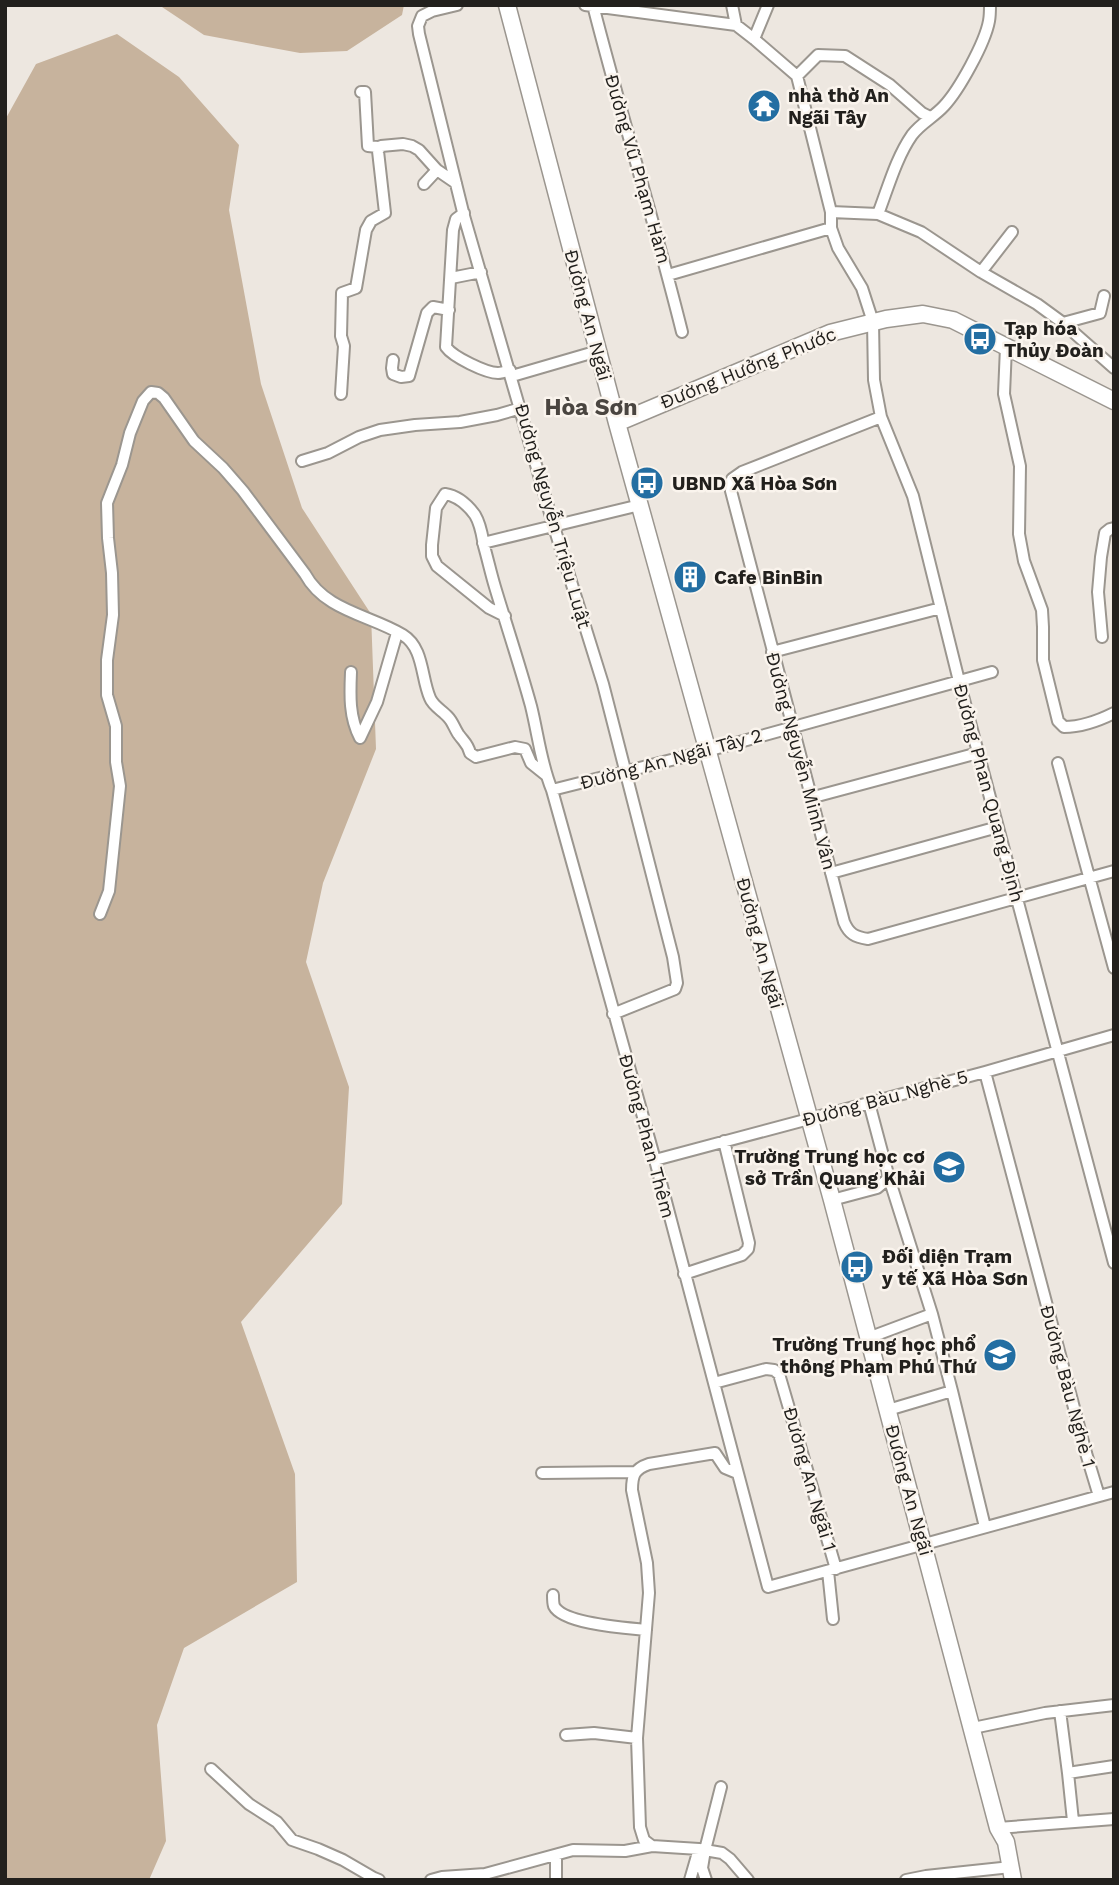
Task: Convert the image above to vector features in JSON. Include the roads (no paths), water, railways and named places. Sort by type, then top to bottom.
[{"type":"main road","name":"Đường An Ngãi","points":[[507,5],[617,423],[832,1200],[998,1828],[1006,1842],[1012,1873]]},
{"type":"main road","name":"Đường Hưởng Phước","points":[[617,423],[830,333],[873,322],[923,314],[953,320],[1114,401]]},
{"type":"street","name":"Đường Nguyễn Triệu Luật","points":[[457,5],[431,8],[422,16],[418,26],[419,34],[464,213],[554,527],[603,684],[673,957],[677,983],[675,989],[613,1014]]},
{"type":"street","points":[[732,5],[736,25]]},
{"type":"street","points":[[754,39],[768,5]]},
{"type":"street","points":[[878,214],[904,148],[914,132],[943,107],[970,65],[989,22],[990,5]]},
{"type":"street","points":[[590,6],[736,25],[797,76],[831,212],[831,228],[668,275]]},
{"type":"street","name":"Đường Vũ Phạm Hàm","points":[[590,6],[682,332]]},
{"type":"street","points":[[797,76],[818,55],[845,56],[890,85],[930,117]]},
{"type":"street","points":[[341,394],[344,346],[341,337],[341,297],[342,293],[356,288],[358,284],[368,225],[385,213],[378,147],[368,146],[365,92],[361,92]]},
{"type":"street","points":[[378,150],[381,146],[412,146],[456,183]]},
{"type":"street","points":[[424,184],[438,170]]},
{"type":"street","points":[[831,212],[878,214],[921,232],[981,272],[1037,304],[1114,368]]},
{"type":"street","points":[[464,213],[456,219],[454,225],[446,345],[450,353],[495,373],[511,373],[598,351]]},
{"type":"street","name":"Đường Phan Quang Định","points":[[831,228],[838,248],[862,288],[873,322],[874,380],[881,417],[912,496],[1114,1263]]},
{"type":"street","points":[[981,272],[1012,232]]},
{"type":"street","points":[[451,278],[481,272]]},
{"type":"street","points":[[1063,323],[1100,313],[1104,296]]},
{"type":"street","points":[[393,360],[393,373],[401,377],[409,376],[427,313],[433,307],[449,310]]},
{"type":"street","points":[[1006,347],[1004,394],[1020,466],[1019,534],[1024,561],[1042,610],[1042,660],[1058,721],[1064,727],[1080,726],[1114,713]]},
{"type":"street","points":[[100,914],[109,891],[120,786],[116,762],[116,726],[107,695],[107,660],[113,615],[107,503],[130,433],[143,401],[151,392],[164,398],[194,441],[243,491],[312,586],[341,608],[405,636],[414,647],[422,666],[430,700],[449,718],[459,736],[468,744],[470,753],[476,757],[515,747],[525,749],[531,763],[546,775]]},
{"type":"street","points":[[302,461],[328,453],[380,430],[460,422],[521,408]]},
{"type":"street","name":"Đường Nguyễn Minh Vân","points":[[881,417],[742,472],[732,479],[731,491],[810,798],[847,929],[855,937],[868,939],[1114,871]]},
{"type":"street","name":"Đường Phan Thêm","points":[[505,616],[489,608],[453,580],[437,566],[432,556],[436,509],[445,494],[456,496],[464,503],[481,530],[531,709],[546,775],[655,1160],[768,1587],[1114,1492]]},
{"type":"street","points":[[483,543],[640,505]]},
{"type":"street","points":[[1102,637],[1098,592],[1101,557],[1105,533],[1114,528]]},
{"type":"street","points":[[772,652],[941,608]]},
{"type":"street","points":[[351,672],[351,710],[354,727],[360,738],[377,702],[397,633]]},
{"type":"street","name":"Đường An Ngãi Tây 2","points":[[552,790],[707,751],[992,672]]},
{"type":"street","points":[[810,798],[978,753]]},
{"type":"street","points":[[1058,762],[1114,968]]},
{"type":"street","points":[[831,873],[998,827]]},
{"type":"street","name":"Đường Bàu Nghè 5","points":[[655,1160],[1114,1035]]},
{"type":"street","name":"Đường Bàu Nghè 1","points":[[985,1072],[1099,1496]]},
{"type":"street","points":[[869,1103],[889,1178],[932,1314],[985,1527]]},
{"type":"street","points":[[684,1274],[742,1255],[748,1249],[749,1243],[724,1141]]},
{"type":"street","points":[[832,1200],[877,1188],[889,1178]]},
{"type":"street","points":[[869,1338],[932,1314]]},
{"type":"street","name":"Đường An Ngãi 1","points":[[714,1382],[766,1369],[779,1374],[832,1570]]},
{"type":"street","points":[[888,1410],[952,1391]]},
{"type":"street","points":[[652,1846],[644,1840],[640,1827],[637,1738],[649,1593],[632,1479],[641,1466],[731,1449]]},
{"type":"street","points":[[715,1453],[725,1468],[737,1473]]},
{"type":"street","points":[[542,1473],[635,1472]]},
{"type":"street","points":[[832,1570],[833,1619]]},
{"type":"street","points":[[553,1595],[555,1607],[566,1616],[591,1623],[646,1630]]},
{"type":"street","points":[[973,1728],[1060,1711],[1114,1705]]},
{"type":"street","points":[[1060,1711],[1073,1821]]},
{"type":"street","points":[[566,1735],[594,1733],[637,1738]]},
{"type":"street","points":[[1068,1773],[1114,1766]]},
{"type":"street","points":[[211,1769],[254,1808],[277,1822],[292,1840],[343,1860],[379,1880]]},
{"type":"street","points":[[690,1880],[721,1787]]},
{"type":"street","points":[[998,1828],[1114,1819]]},
{"type":"street","points":[[431,1880],[485,1874],[573,1850],[625,1851],[652,1846],[722,1853],[748,1880]]},
{"type":"street","points":[[702,1850],[702,1868],[706,1880]]},
{"type":"street","points":[[556,1855],[556,1880]]},
{"type":"street","points":[[906,1880],[1012,1873]]},
{"type":"place","name":"nhà thờ An Ngãi Tây","points":[[764,106]]},
{"type":"place","name":"Tạp hóa Thủy Đoàn","points":[[980,339]]},
{"type":"place","name":"UBND Xã Hòa Sơn","points":[[647,483]]},
{"type":"place","name":"Cafe BinBin","points":[[690,577]]},
{"type":"place","name":"Trường Trung học cơ sở Trần Quang Khải","points":[[949,1167]]},
{"type":"place","name":"Đối diện Trạm y tế Xã Hòa Sơn","points":[[857,1267]]},
{"type":"place","name":"Trường Trung học phổ thông Phạm Phú Thứ","points":[[1000,1355]]},
{"type":"district","name":"Hòa Sơn","points":[[591,407]]}]
